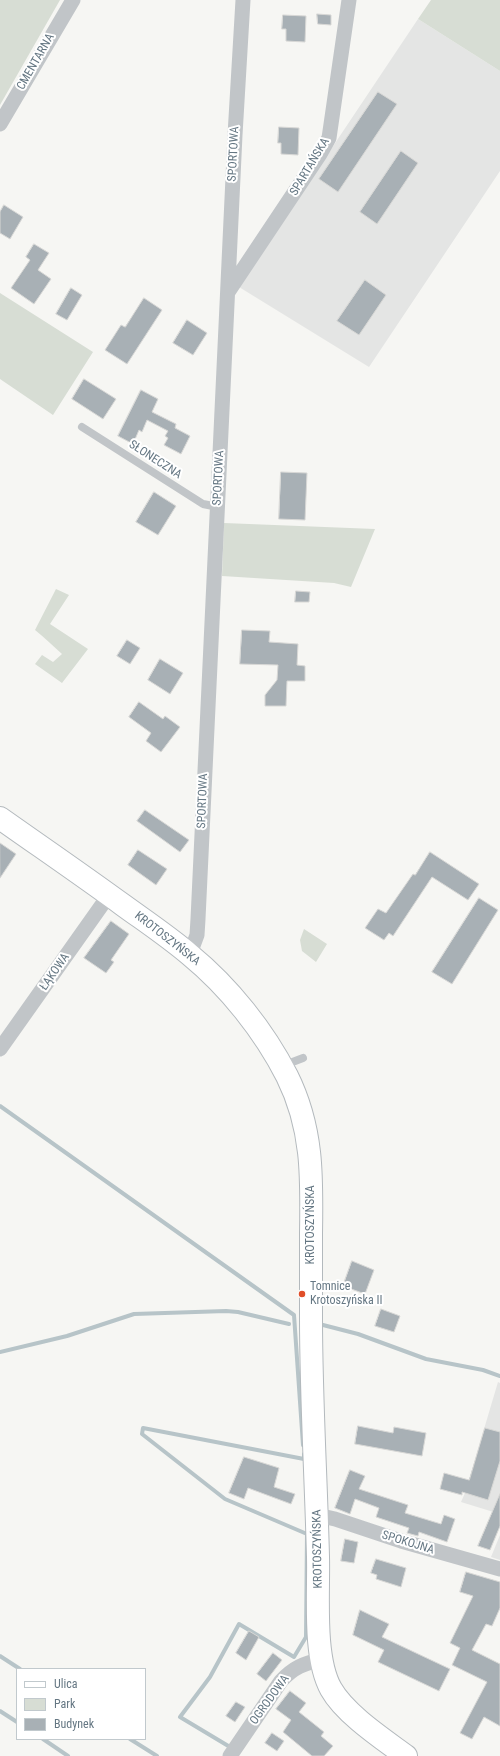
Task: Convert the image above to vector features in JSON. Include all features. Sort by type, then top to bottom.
[{"type":"street","name":"CMENTARNA","points":[[0,124],[73,0]]},
{"type":"street","name":"SPORTOWA","points":[[190,954],[197,935],[198,919],[227,293],[243,0]]},
{"type":"street","name":"SPARTAŃSKA","points":[[227,293],[320,154],[329,138],[349,0]]},
{"type":"street","name":"KROTOSZYŃSKA","points":[[0,818],[190,954],[222,986],[258,1029],[282,1066],[300,1107],[307,1134],[311,1162],[311,1318],[319,1629],[322,1659],[326,1676],[332,1691],[338,1698],[360,1721],[406,1756]]},
{"type":"street","name":"ŁĄKOWA","points":[[0,1049],[109,895]]},
{"type":"street","name":"SPOKOJNA","points":[[317,1515],[335,1519],[401,1541],[500,1569]]},
{"type":"street","name":"OGRODOWA","points":[[230,1756],[281,1681],[291,1670],[304,1664],[322,1659]]},
{"type":"lane","name":"SŁONECZNA","points":[[82,427],[203,504],[218,507]]},
{"type":"lane","points":[[282,1066],[303,1058]]},
{"type":"shaded area","points":[[418,19],[500,71],[500,171],[369,367],[239,287]]},
{"type":"shaded area","points":[[498,1382],[500,1383],[500,1514],[461,1502]]},
{"type":"shaded area","points":[[500,1535],[500,1560],[491,1557]]},
{"type":"green space","points":[[0,0],[60,0],[0,105]]},
{"type":"green space","points":[[431,0],[500,0],[500,71],[418,19]]},
{"type":"green space","points":[[0,293],[93,352],[53,415],[0,379]]},
{"type":"green space","points":[[224,523],[375,529],[351,587],[334,583],[222,576]]},
{"type":"green space","points":[[56,589],[69,595],[50,624],[88,649],[62,683],[35,664],[42,655],[53,662],[62,654],[35,630]]},
{"type":"green space","points":[[304,929],[327,944],[316,962],[302,951],[300,940]]},
{"type":"building","points":[[317,14],[331,15],[331,25],[318,24]]},
{"type":"building","points":[[283,15],[306,16],[305,42],[286,41],[286,29],[282,29]]},
{"type":"building","points":[[378,92],[397,104],[338,192],[319,179]]},
{"type":"building","points":[[279,127],[299,128],[298,155],[281,154],[281,143],[278,143]]},
{"type":"building","points":[[401,151],[418,163],[377,224],[360,212]]},
{"type":"building","points":[[4,205],[23,217],[10,239],[0,233],[0,212]]},
{"type":"building","points":[[34,244],[49,253],[38,270],[51,279],[34,304],[11,288],[30,260],[26,257]]},
{"type":"building","points":[[365,280],[386,295],[359,335],[337,321]]},
{"type":"building","points":[[71,288],[82,295],[67,320],[56,314]]},
{"type":"building","points":[[144,298],[162,310],[127,364],[105,350],[121,325],[125,327]]},
{"type":"building","points":[[187,320],[207,333],[193,355],[173,343]]},
{"type":"building","points":[[84,379],[116,399],[103,419],[72,399]]},
{"type":"building","points":[[141,390],[158,399],[152,412],[176,424],[175,428],[190,436],[181,454],[164,445],[168,438],[165,436],[168,431],[147,420],[142,432],[139,430],[133,444],[118,436]]},
{"type":"building","points":[[281,472],[307,473],[305,520],[279,519]]},
{"type":"building","points":[[154,492],[176,506],[158,535],[136,522]]},
{"type":"building","points":[[296,591],[310,592],[309,602],[295,602]]},
{"type":"building","points":[[242,630],[270,631],[269,642],[298,644],[297,665],[305,666],[305,681],[287,681],[286,706],[265,706],[265,695],[277,680],[278,665],[240,664]]},
{"type":"building","points":[[127,640],[140,648],[130,664],[117,656]]},
{"type":"building","points":[[160,659],[183,673],[170,694],[148,680]]},
{"type":"building","points":[[139,702],[163,719],[165,716],[180,727],[161,752],[146,741],[151,733],[129,717]]},
{"type":"building","points":[[145,810],[189,840],[180,852],[137,821]]},
{"type":"building","points":[[0,843],[16,854],[0,878]]},
{"type":"building","points":[[138,850],[167,869],[156,885],[128,865]]},
{"type":"building","points":[[430,852],[479,884],[468,900],[432,877],[393,936],[389,933],[384,940],[365,928],[378,909],[386,913],[413,874],[415,875]]},
{"type":"building","points":[[479,898],[498,910],[452,984],[432,972]]},
{"type":"building","points":[[111,921],[129,934],[111,960],[114,962],[106,973],[84,958]]},
{"type":"building","points":[[352,1261],[374,1270],[365,1294],[343,1286]]},
{"type":"building","points":[[381,1309],[400,1316],[394,1332],[375,1326]]},
{"type":"building","points":[[358,1426],[393,1433],[394,1427],[426,1433],[422,1456],[355,1444]]},
{"type":"building","points":[[485,1428],[500,1432],[500,1461],[488,1500],[462,1492],[462,1495],[440,1489],[444,1473],[469,1480]]},
{"type":"building","points":[[244,1457],[279,1468],[274,1487],[295,1494],[291,1504],[248,1488],[244,1499],[229,1493]]},
{"type":"building","points":[[350,1470],[365,1476],[359,1489],[408,1505],[405,1513],[441,1524],[444,1515],[455,1519],[447,1542],[419,1532],[418,1536],[407,1533],[409,1528],[376,1517],[379,1508],[355,1499],[350,1514],[335,1508]]},
{"type":"building","points":[[500,1494],[500,1526],[490,1550],[478,1546]]},
{"type":"building","points":[[345,1539],[358,1542],[354,1563],[341,1561]]},
{"type":"building","points":[[376,1559],[406,1568],[401,1587],[376,1579],[377,1575],[371,1573]]},
{"type":"building","points":[[466,1572],[500,1582],[500,1608],[492,1626],[486,1624],[472,1650],[500,1664],[500,1726],[484,1717],[472,1739],[460,1733],[487,1682],[452,1665],[460,1648],[450,1643],[473,1596],[460,1592]]},
{"type":"building","points":[[360,1610],[389,1624],[382,1637],[450,1669],[439,1691],[378,1662],[384,1650],[353,1635]]},
{"type":"building","points":[[249,1631],[259,1637],[246,1660],[236,1653]]},
{"type":"building","points":[[273,1653],[282,1660],[266,1681],[257,1674]]},
{"type":"building","points":[[290,1691],[306,1703],[299,1712],[324,1732],[321,1736],[333,1746],[324,1756],[312,1756],[283,1732],[291,1720],[276,1709]]},
{"type":"building","points":[[236,1702],[245,1707],[235,1722],[226,1716]]},
{"type":"building","points":[[272,1733],[284,1741],[277,1751],[265,1743]]},
{"type":"waterway","points":[[0,1106],[294,1315],[303,1445]]},
{"type":"waterway","points":[[0,1352],[67,1336],[134,1314],[226,1311],[238,1312],[289,1324]]},
{"type":"waterway","points":[[323,1325],[358,1334],[426,1359],[483,1370],[500,1376]]},
{"type":"waterway","points":[[229,1749],[230,1747],[180,1717],[210,1677],[239,1624],[294,1657],[306,1637],[307,1534],[225,1499],[142,1434],[143,1428],[304,1459],[304,1454]]},
{"type":"waterway","points":[[0,1656],[18,1668]]},
{"type":"waterway","points":[[0,1711],[16,1721]]},
{"type":"waterway","points":[[44,1740],[68,1756]]},
{"type":"waterway","points":[[132,1740],[157,1756]]},
{"type":"place","name":"Tomnice Krotoszyńska II","points":[[302,1294]]}]
